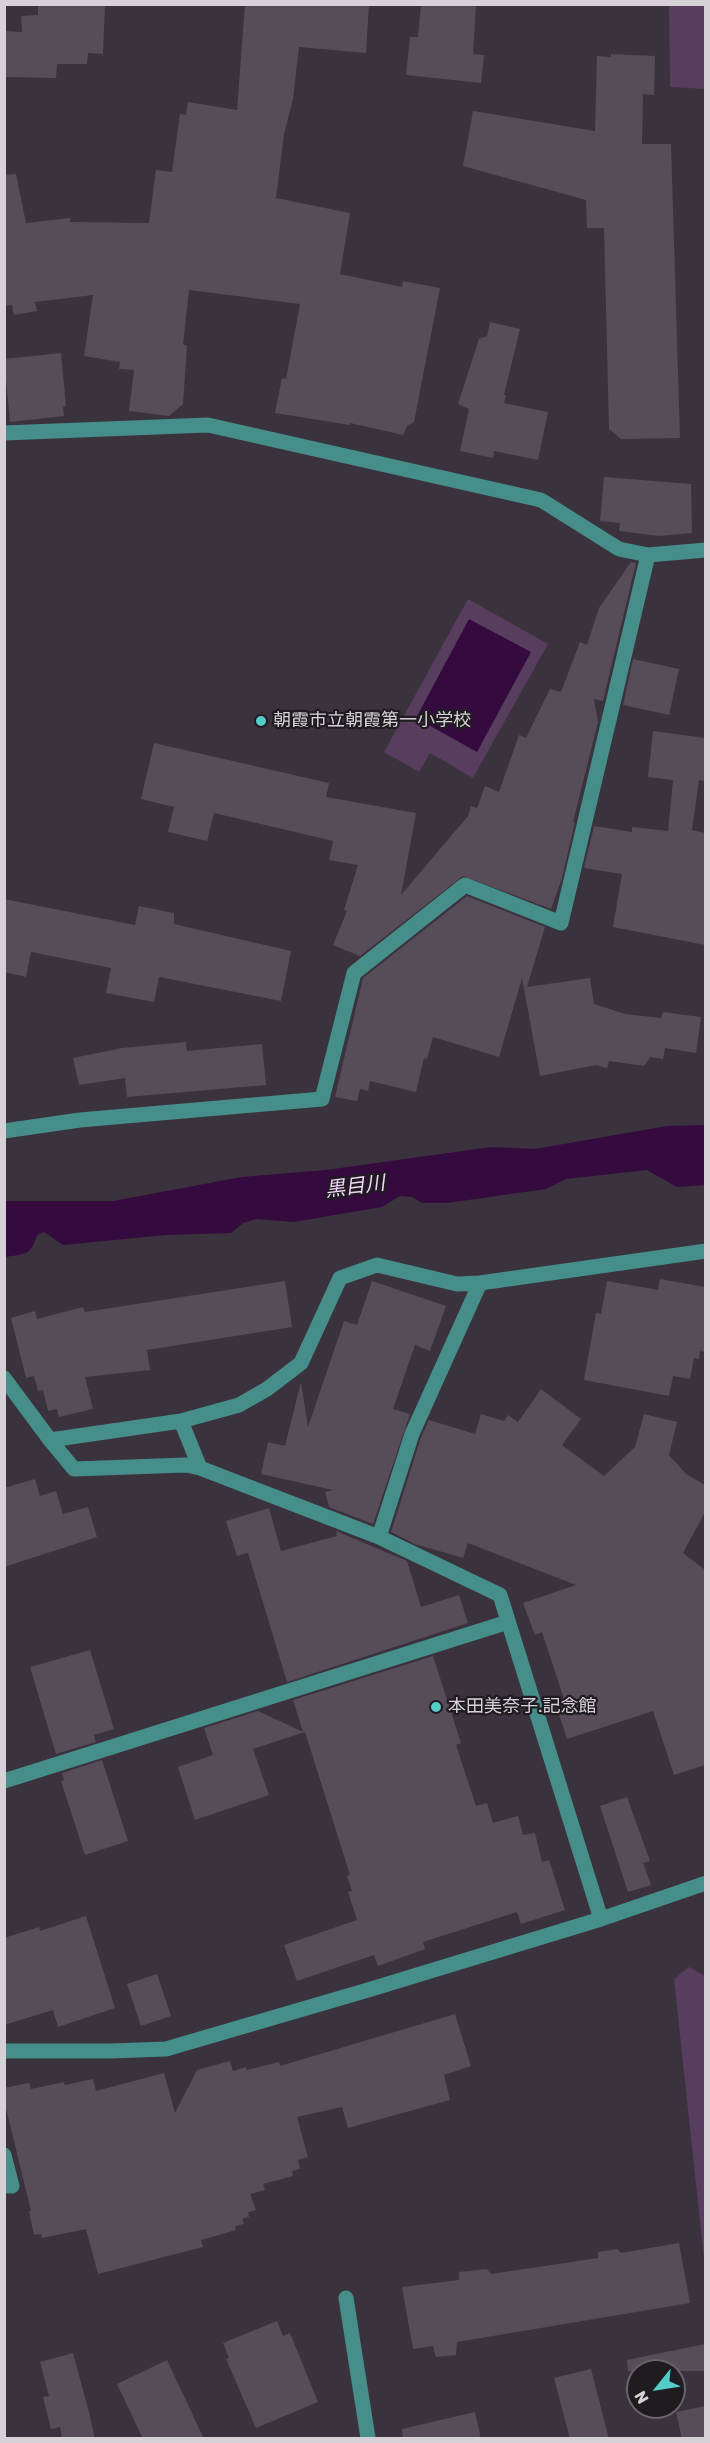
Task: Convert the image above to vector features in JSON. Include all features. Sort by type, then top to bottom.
[{"type":"street","points":[[4,433],[208,425],[541,500],[620,549],[648,555],[705,550]]},
{"type":"street","points":[[4,1131],[80,1120],[322,1099],[354,974],[465,885],[561,923],[648,555]]},
{"type":"street","points":[[50,1440],[181,1421],[239,1405],[267,1389],[301,1363],[340,1278],[377,1265],[457,1284],[480,1283],[705,1251]]},
{"type":"street","points":[[379,1537],[412,1434],[480,1283]]},
{"type":"street","points":[[4,1378],[74,1469],[186,1465],[200,1468],[379,1537],[500,1595],[601,1919]]},
{"type":"street","points":[[181,1421],[200,1468]]},
{"type":"street","points":[[4,1781],[508,1622]]},
{"type":"street","points":[[4,2051],[166,2049],[601,1919],[705,1883]]},
{"type":"street","points":[[4,2155],[12,2186],[4,2186]]},
{"type":"street","points":[[346,2298],[368,2439]]},
{"type":"shaded area","points":[[669,5],[705,5],[705,89],[670,87]]},
{"type":"shaded area","points":[[468,599],[548,644],[473,778],[430,753],[419,772],[384,752]]},
{"type":"shaded area","points":[[689,1967],[705,1976],[705,2260],[674,1979]]},
{"type":"water","points":[[469,619],[531,652],[477,752],[416,718]]},
{"type":"water","name":"黒目川","points":[[705,1125],[705,1185],[677,1187],[647,1170],[566,1179],[546,1189],[447,1203],[422,1203],[412,1197],[400,1196],[382,1207],[294,1222],[256,1219],[243,1223],[231,1233],[166,1235],[63,1245],[44,1232],[37,1235],[32,1247],[26,1253],[5,1257],[5,1201],[113,1201],[242,1177],[326,1170],[491,1147],[535,1149],[667,1126]]},
{"type":"building","points":[[38,4],[105,4],[103,54],[88,53],[87,64],[57,64],[56,78],[4,77],[4,31],[22,32],[21,16],[38,15]]},
{"type":"building","points":[[245,4],[369,4],[366,53],[299,47],[293,99],[284,134],[276,198],[350,213],[340,274],[402,287],[403,281],[440,288],[414,422],[407,426],[403,435],[350,423],[350,425],[275,413],[282,378],[286,379],[300,304],[189,290],[183,344],[187,346],[183,404],[169,416],[129,411],[134,370],[119,369],[120,362],[84,356],[93,295],[35,302],[37,311],[14,315],[12,305],[4,306],[4,175],[16,174],[26,223],[70,218],[70,222],[149,223],[156,170],[172,172],[180,114],[186,115],[188,102],[237,110]]},
{"type":"building","points":[[421,4],[476,4],[473,54],[484,55],[481,83],[406,75],[410,37],[418,37]]},
{"type":"building","points":[[611,54],[655,56],[654,95],[643,94],[642,144],[671,144],[680,438],[621,439],[609,429],[604,228],[587,228],[586,200],[463,166],[473,111],[595,131],[597,56],[611,57]]},
{"type":"building","points":[[490,322],[520,329],[504,403],[548,412],[538,460],[494,451],[493,458],[460,451],[469,409],[458,404],[479,339],[487,336]]},
{"type":"building","points":[[61,353],[66,406],[63,407],[64,416],[10,422],[4,359]]},
{"type":"building","points":[[604,477],[691,484],[692,533],[659,536],[619,531],[620,523],[600,521]]},
{"type":"building","points":[[631,562],[636,563],[603,701],[594,699],[598,722],[573,822],[575,822],[562,878],[551,909],[463,876],[360,956],[333,945],[347,911],[344,910],[358,865],[329,860],[333,841],[214,813],[207,841],[168,832],[174,807],[141,799],[154,743],[329,783],[326,797],[416,813],[401,895],[468,816],[471,806],[477,808],[485,786],[499,792],[519,735],[526,738],[550,689],[561,692],[580,642],[587,645],[599,608]]},
{"type":"building","points":[[633,659],[679,669],[669,715],[623,705]]},
{"type":"building","points":[[653,731],[705,738],[705,781],[699,780],[692,830],[705,833],[705,945],[613,927],[622,874],[584,868],[594,826],[632,832],[632,827],[668,831],[673,780],[648,777]]},
{"type":"building","points":[[467,896],[545,927],[527,987],[590,978],[594,1004],[625,1014],[661,1018],[663,1012],[701,1017],[696,1053],[665,1048],[663,1059],[650,1057],[644,1066],[609,1061],[607,1068],[596,1065],[540,1076],[522,978],[499,1057],[433,1037],[427,1059],[424,1058],[416,1092],[370,1081],[368,1091],[360,1089],[357,1101],[335,1097],[363,978]]},
{"type":"building","points":[[4,899],[135,925],[139,906],[174,913],[174,924],[291,951],[281,1001],[159,977],[154,1002],[106,993],[111,968],[31,952],[26,977],[4,972]]},
{"type":"building","points":[[186,1042],[187,1051],[262,1044],[266,1085],[127,1097],[125,1078],[79,1085],[73,1058],[122,1048]]},
{"type":"building","points":[[660,1279],[705,1287],[705,1352],[700,1351],[699,1359],[694,1358],[690,1379],[673,1376],[669,1396],[584,1380],[596,1313],[601,1314],[607,1281],[658,1290]]},
{"type":"building","points":[[285,1281],[292,1327],[147,1350],[150,1370],[85,1377],[93,1409],[59,1417],[57,1409],[48,1411],[43,1390],[38,1391],[34,1376],[26,1378],[11,1318],[35,1311],[37,1319],[83,1307],[85,1312]]},
{"type":"building","points":[[372,1281],[446,1306],[430,1351],[415,1345],[393,1409],[410,1414],[373,1524],[329,1507],[325,1492],[333,1490],[261,1474],[268,1442],[285,1446],[301,1382],[308,1427],[344,1321],[357,1325]]},
{"type":"building","points":[[541,1389],[581,1419],[562,1445],[604,1476],[635,1447],[644,1414],[677,1422],[669,1455],[686,1474],[705,1485],[705,1512],[683,1553],[705,1570],[705,1765],[674,1775],[653,1711],[567,1739],[556,1705],[565,1702],[542,1632],[535,1635],[523,1603],[576,1585],[468,1543],[463,1558],[415,1544],[391,1532],[421,1437],[429,1420],[475,1434],[481,1414],[504,1421],[508,1415],[518,1422]]},
{"type":"building","points":[[35,1479],[40,1496],[56,1491],[63,1514],[88,1507],[97,1537],[4,1567],[4,1488]]},
{"type":"building","points":[[269,1508],[281,1551],[337,1536],[336,1531],[407,1561],[421,1607],[459,1595],[468,1623],[287,1682],[248,1553],[237,1556],[226,1521]]},
{"type":"building","points":[[90,1650],[114,1729],[94,1735],[96,1742],[56,1754],[30,1667]]},
{"type":"building","points":[[433,1656],[461,1743],[456,1745],[476,1806],[487,1803],[493,1823],[518,1816],[523,1835],[535,1833],[542,1862],[549,1860],[565,1910],[521,1924],[517,1912],[423,1942],[425,1949],[378,1966],[374,1955],[297,1981],[284,1945],[357,1920],[348,1892],[352,1891],[347,1876],[350,1875],[305,1732],[253,1749],[269,1795],[195,1820],[178,1767],[213,1755],[204,1728],[258,1711],[303,1732],[293,1700]]},
{"type":"building","points":[[102,1760],[128,1841],[85,1855],[61,1781],[64,1780],[62,1773]]},
{"type":"building","points":[[627,1797],[650,1861],[643,1863],[651,1885],[628,1892],[600,1806]]},
{"type":"building","points":[[86,1916],[115,2008],[58,2027],[53,2010],[4,2025],[4,1938],[39,1927],[40,1931]]},
{"type":"building","points":[[157,1974],[171,2016],[141,2026],[127,1984]]},
{"type":"building","points":[[455,2014],[471,2066],[444,2075],[450,2100],[348,2128],[342,2107],[297,2117],[308,2157],[298,2160],[300,2169],[292,2171],[293,2176],[263,2184],[265,2190],[250,2194],[256,2210],[248,2212],[249,2217],[242,2219],[244,2224],[235,2226],[236,2230],[201,2240],[203,2247],[98,2274],[86,2229],[42,2238],[41,2234],[34,2235],[29,2211],[31,2211],[4,2100],[4,2088],[29,2083],[31,2089],[93,2079],[96,2091],[164,2073],[175,2113],[197,2070],[230,2061],[233,2071],[279,2062],[280,2066]]},
{"type":"building","points":[[679,2243],[690,2303],[457,2342],[456,2355],[436,2357],[433,2346],[413,2349],[402,2287],[459,2280],[459,2272],[487,2269],[491,2274],[598,2258],[598,2252],[617,2249],[621,2253]]},
{"type":"building","points":[[277,2321],[283,2336],[290,2333],[318,2402],[256,2428],[226,2359],[229,2358],[223,2343]]},
{"type":"building","points":[[705,2344],[705,2371],[686,2371],[686,2359],[632,2359]]},
{"type":"building","points":[[73,2353],[95,2439],[62,2439],[60,2427],[51,2429],[43,2397],[49,2396],[40,2362]]},
{"type":"building","points":[[167,2360],[204,2439],[143,2439],[117,2384]]},
{"type":"building","points":[[591,2369],[609,2439],[570,2439],[554,2378]]},
{"type":"building","points":[[705,2406],[705,2439],[682,2439],[678,2419],[686,2419],[686,2410]]},
{"type":"building","points":[[475,2412],[481,2439],[403,2439],[402,2429]]},
{"type":"place","name":"朝霞市立朝霞第一小学校","points":[[261,721]]},
{"type":"place","name":"本田美奈子.記念館","points":[[436,1707]]}]
